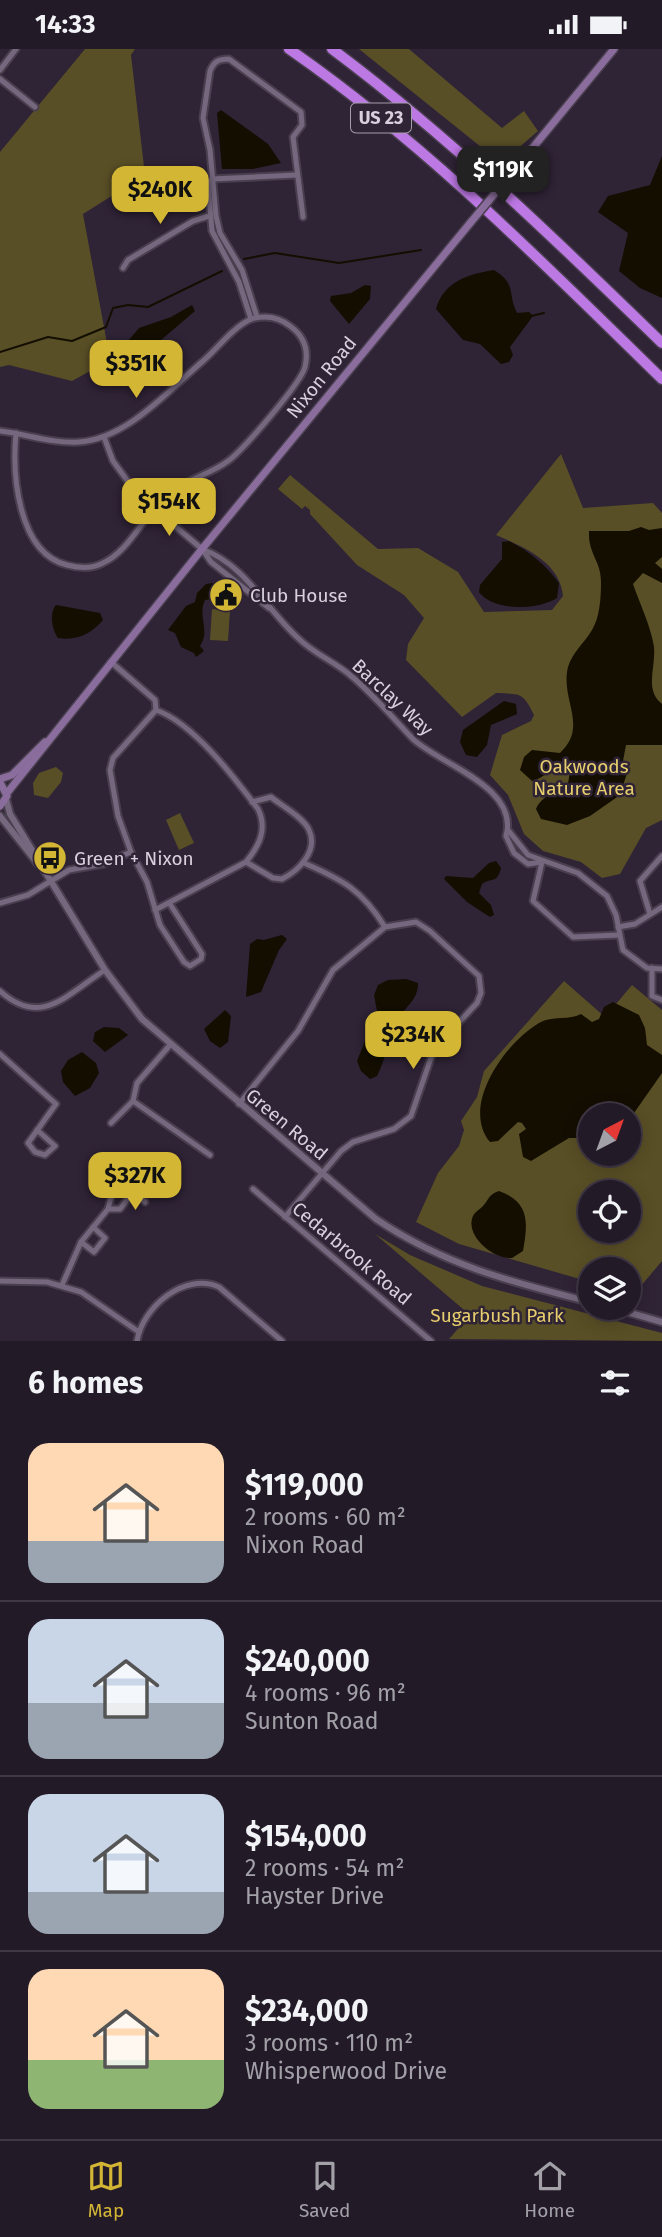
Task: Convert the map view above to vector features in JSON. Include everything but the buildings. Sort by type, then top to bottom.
[{"type":"highway","name":"US 23","points":[[289,49],[386,122],[458,184],[662,379]]},
{"type":"highway","name":"US 23","points":[[332,49],[412,112],[512,201],[662,343]]},
{"type":"main road","name":"Nixon Road","points":[[0,806],[202,549],[614,49]]},
{"type":"main road","name":"Nixon Road","points":[[0,780],[12,775],[58,729]]},
{"type":"main road","points":[[0,780],[6,796]]},
{"type":"street","points":[[0,70],[16,49]]},
{"type":"street","points":[[254,318],[242,281],[220,233],[216,216],[211,150],[203,118],[213,64],[229,59],[301,113],[302,125],[293,137],[303,217]]},
{"type":"street","points":[[0,79],[35,107]]},
{"type":"street","points":[[212,179],[296,175]]},
{"type":"street","points":[[212,179],[208,185],[209,216],[215,238],[242,281]]},
{"type":"street","points":[[123,268],[128,260],[193,221],[216,216]]},
{"type":"street","points":[[122,253],[128,260]]},
{"type":"street","points":[[0,432],[16,433],[80,442],[104,437],[154,403],[254,318],[282,319],[299,332],[307,350],[305,370],[239,452],[225,463],[180,485],[155,507],[105,562],[78,567],[47,558],[37,548],[26,524],[14,459],[16,433]]},
{"type":"street","name":"Barclay Way","points":[[104,437],[125,481],[202,549],[211,562],[279,616],[303,643],[364,688],[421,745],[492,792],[502,808],[508,830],[523,852],[542,862],[578,873],[601,891],[614,908],[623,950],[631,958],[652,968],[662,969]]},
{"type":"street","points":[[111,662],[155,700],[156,710],[113,758],[110,770],[118,816],[131,852],[146,882],[165,933],[184,963],[190,966],[201,959],[202,954],[170,904]]},
{"type":"street","points":[[155,910],[246,862],[258,845],[263,829],[262,818],[252,801],[190,732],[170,715],[156,710]]},
{"type":"street","name":"Green Road","points":[[6,796],[10,814],[105,970],[125,999],[170,1045],[376,1219],[440,1257],[478,1272],[578,1299]]},
{"type":"street","points":[[246,862],[282,879],[304,863],[310,830],[271,797],[252,801]]},
{"type":"street","name":"Green Road","points":[[0,816],[42,868]]},
{"type":"street","points":[[0,903],[28,895],[76,867],[103,864],[131,852]]},
{"type":"street","points":[[650,914],[640,881],[662,856]]},
{"type":"street","points":[[542,862],[533,901],[539,908],[573,937],[619,935]]},
{"type":"street","points":[[304,863],[343,879],[360,894],[385,927]]},
{"type":"street","points":[[618,927],[635,923],[662,908]]},
{"type":"street","points":[[239,1104],[298,1031],[333,970],[385,927],[410,921],[430,930],[475,970],[481,993],[470,1011],[434,1049],[411,1116],[394,1129],[353,1142],[285,1217]]},
{"type":"street","points":[[652,968],[652,996],[660,1000]]},
{"type":"street","points":[[0,991],[23,1008],[40,1009],[105,970]]},
{"type":"street","points":[[111,1123],[133,1101],[137,1083],[170,1045]]},
{"type":"street","points":[[0,1054],[56,1104],[37,1130],[28,1143],[30,1148],[45,1155],[55,1146],[37,1130]]},
{"type":"street","points":[[133,1101],[210,1155]]},
{"type":"street","points":[[62,1285],[81,1242],[108,1209],[111,1197],[121,1183],[145,1202]]},
{"type":"street","name":"Cedarbrook Road","points":[[253,1189],[431,1341]]},
{"type":"street","points":[[108,1209],[120,1209],[133,1192]]},
{"type":"street","points":[[81,1242],[94,1252],[105,1238],[93,1227]]},
{"type":"street","points":[[0,1281],[62,1285],[81,1292],[139,1332]]},
{"type":"street","points":[[137,1341],[139,1332],[169,1295],[186,1284],[207,1282],[230,1297],[282,1341]]},
{"type":"street","points":[[641,1316],[662,1322]]},
{"type":"green space","points":[[85,49],[135,49],[131,55],[145,175],[83,214],[109,354],[92,370],[72,381],[9,365],[0,367],[0,152]]},
{"type":"green space","points":[[359,49],[409,49],[502,128],[524,111],[538,131],[501,163]]},
{"type":"green space","name":"Oakwoods Nature Area","points":[[561,454],[583,508],[653,503],[662,513],[662,820],[646,828],[620,874],[602,878],[581,862],[543,851],[524,834],[508,795],[490,775],[502,735],[531,721],[534,715],[527,702],[516,694],[496,693],[462,717],[406,660],[408,644],[424,618],[404,595],[357,565],[310,514],[310,510],[305,506],[302,509],[278,489],[290,475],[378,549],[418,548],[458,572],[484,612],[552,610],[563,596],[555,574],[539,557],[496,535]]},
{"type":"green space","points":[[212,609],[230,611],[228,641],[210,640]]},
{"type":"green space","points":[[56,767],[63,773],[61,782],[48,798],[34,795],[33,783],[39,773]]},
{"type":"green space","points":[[180,813],[194,843],[179,850],[166,820]]},
{"type":"green space","points":[[564,981],[605,1017],[632,985],[662,1010],[662,1261],[641,1286],[641,1257],[578,1257],[578,1279],[459,1244],[416,1222],[438,1173],[459,1146],[464,1130],[461,1121],[477,1097],[484,1071]]},
{"type":"green space","name":"Sugarbush Park","points":[[375,1234],[410,1255],[482,1286],[578,1311],[578,1320],[612,1320],[662,1333],[662,1341],[449,1339],[470,1315]]},
{"type":"shaded area","points":[[221,110],[268,144],[281,163],[253,169],[222,169],[217,113]]},
{"type":"shaded area","points":[[662,156],[662,298],[640,288],[619,271],[628,233],[598,212],[608,196],[650,185]]},
{"type":"shaded area","points":[[494,270],[509,284],[517,313],[529,312],[533,316],[510,347],[513,355],[509,362],[501,364],[480,344],[463,340],[436,309],[451,285],[467,277]]},
{"type":"shaded area","points":[[365,285],[371,286],[370,299],[349,324],[330,301],[331,296],[351,293]]},
{"type":"shaded area","points":[[192,305],[195,311],[133,364],[125,360],[122,348],[139,328],[171,317]]},
{"type":"shaded area","points":[[641,527],[649,530],[662,528],[662,557],[655,563],[662,569],[662,583],[643,573],[633,584],[654,647],[652,685],[653,692],[662,704],[662,745],[626,745],[623,761],[628,770],[620,795],[590,816],[567,825],[541,819],[536,809],[538,805],[549,795],[567,790],[570,771],[561,764],[532,781],[520,770],[524,757],[532,750],[560,753],[572,733],[572,712],[567,691],[568,667],[595,625],[600,600],[600,574],[590,546],[589,531],[629,531]]},
{"type":"shaded area","points":[[509,541],[536,559],[554,576],[559,583],[557,598],[539,605],[516,607],[495,603],[479,592],[480,585],[502,559],[502,542]]},
{"type":"shaded area","points":[[213,583],[217,586],[212,599],[205,600],[202,612],[204,634],[200,646],[204,651],[196,657],[194,653],[181,647],[175,633],[168,630],[186,606],[195,602],[197,593],[206,584]]},
{"type":"shaded area","points":[[56,605],[100,613],[103,620],[84,635],[58,638],[52,621]]},
{"type":"shaded area","points":[[504,701],[516,704],[517,714],[491,725],[487,745],[477,757],[466,755],[460,742],[463,730]]},
{"type":"shaded area","points":[[496,861],[501,868],[498,876],[482,884],[479,893],[491,905],[494,915],[490,917],[467,902],[444,879],[446,876],[473,878],[489,863]]},
{"type":"shaded area","points":[[282,935],[287,939],[279,950],[261,992],[246,997],[250,944],[257,939]]},
{"type":"shaded area","points":[[406,979],[418,983],[416,995],[397,1022],[377,1076],[370,1079],[361,1071],[357,1061],[377,1011],[374,995],[378,985],[388,980]]},
{"type":"shaded area","points":[[613,1002],[639,1015],[645,1028],[647,1045],[662,1055],[662,1073],[641,1103],[578,1103],[578,1138],[569,1138],[531,1161],[523,1157],[519,1134],[526,1129],[522,1123],[518,1122],[498,1141],[490,1142],[482,1127],[480,1111],[483,1094],[490,1077],[513,1045],[539,1023],[581,1014],[592,1022],[599,1019],[604,1007]]},
{"type":"shaded area","points":[[225,1010],[231,1016],[228,1042],[220,1048],[210,1041],[204,1029]]},
{"type":"shaded area","points":[[104,1027],[119,1028],[128,1035],[105,1052],[93,1041],[95,1032]]},
{"type":"shaded area","points":[[82,1052],[96,1063],[99,1073],[90,1088],[75,1096],[63,1082],[61,1071],[68,1060]]},
{"type":"shaded area","points":[[499,1191],[517,1201],[522,1207],[526,1223],[523,1251],[512,1258],[491,1252],[478,1240],[472,1226],[475,1213],[491,1195]]},
{"type":"waterway","points":[[244,259],[275,253],[339,263],[421,250]]},
{"type":"waterway","points":[[0,352],[48,337],[72,341],[106,327],[113,308],[128,305],[148,307],[222,271]]},
{"type":"waterway","points":[[531,316],[544,313]]},
{"type":"place","name":"Club House","points":[[226,595]]},
{"type":"place","name":"Green + Nixon","points":[[50,858]]}]
